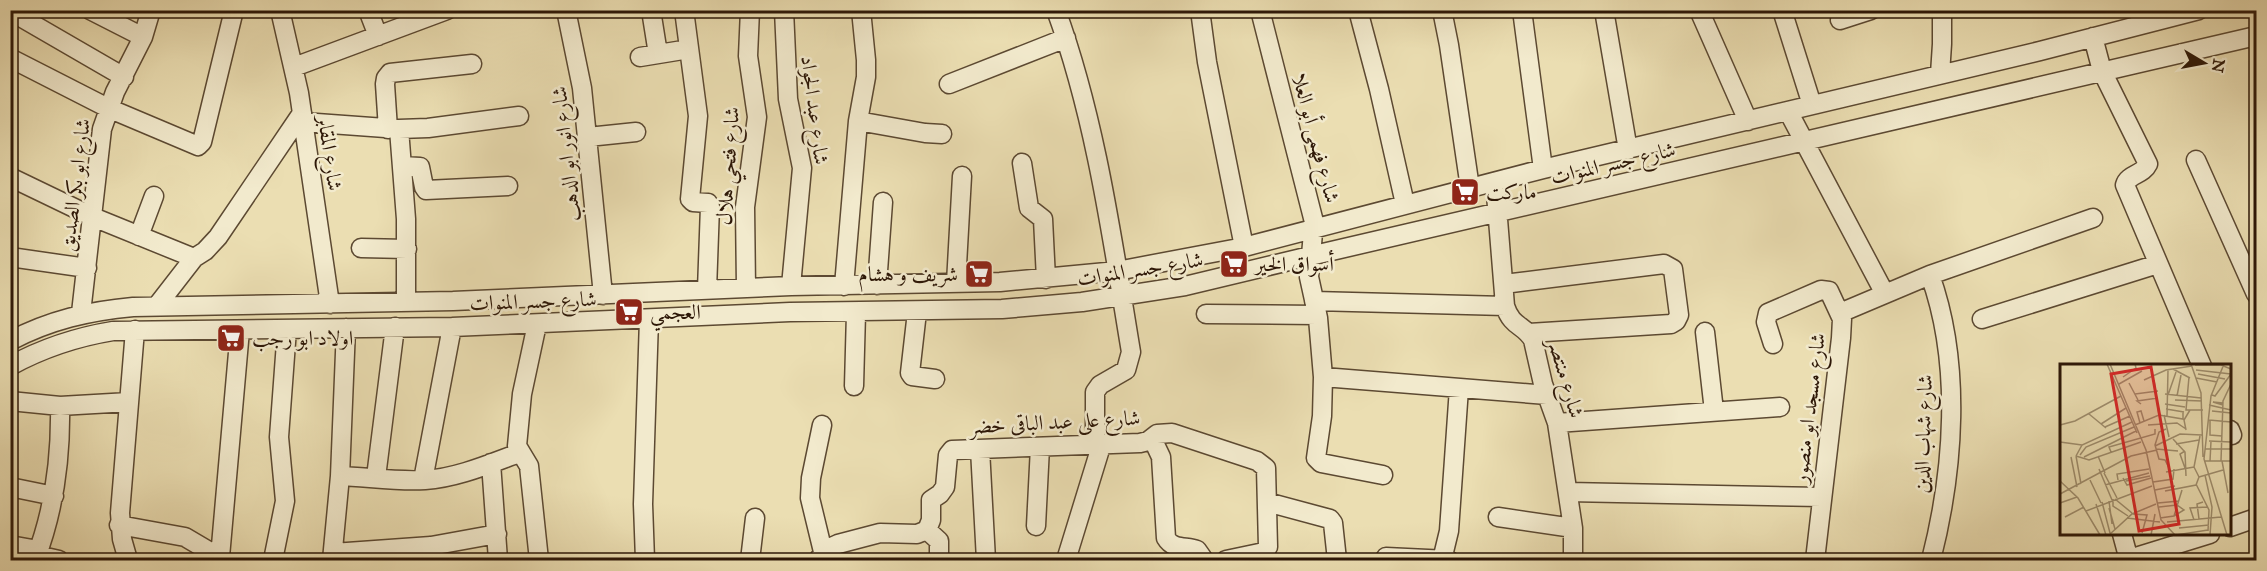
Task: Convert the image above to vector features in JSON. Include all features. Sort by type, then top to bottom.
[{"type":"street","points":[[90,10],[143,37]]},
{"type":"street","name":"شارع ابو بكر الصديق","points":[[81,313],[102,129],[108,108],[143,37],[151,10]]},
{"type":"street","points":[[10,58],[108,108],[194,146],[201,145],[234,10]]},
{"type":"street","name":"شارع المقابر","points":[[280,10],[294,67],[330,304]]},
{"type":"street","points":[[368,10],[378,36]]},
{"type":"street","name":"شارع انور ابو الدهب","points":[[566,10],[582,88],[603,295]]},
{"type":"street","points":[[651,10],[649,55],[689,49]]},
{"type":"street","points":[[684,10],[698,116],[690,197],[692,202],[710,205],[707,290]]},
{"type":"street","name":"شارع فتحي هلال","points":[[746,288],[745,207],[757,117],[748,56],[750,10]]},
{"type":"street","name":"شارع عبد الجواد","points":[[784,10],[788,99],[802,168],[791,286]]},
{"type":"street","points":[[844,286],[858,121],[866,77],[861,10]]},
{"type":"street","points":[[1056,10],[1066,38],[1090,131],[1131,352],[1126,370],[1100,385],[1095,392],[1099,444],[1066,561]]},
{"type":"street","points":[[1200,10],[1244,247]]},
{"type":"street","name":"شارع فهمى أبو العلا","points":[[1260,10],[1313,216],[1310,277],[1316,308],[1323,377],[1322,416],[1315,455],[1321,463],[1383,475]]},
{"type":"street","points":[[1358,10],[1406,204]]},
{"type":"street","points":[[1442,10],[1470,188]]},
{"type":"street","points":[[1522,10],[1543,170]]},
{"type":"street","points":[[1604,10],[1628,150]]},
{"type":"street","points":[[1699,10],[1748,122]]},
{"type":"street","points":[[1782,10],[1812,105]]},
{"type":"street","points":[[1840,20],[1871,10]]},
{"type":"street","points":[[1940,74],[1942,10]]},
{"type":"street","name":"شارع جسر المنوات","points":[[10,341],[44,325],[81,313],[110,309],[406,302],[791,286],[956,283],[1046,279],[1117,271],[1244,247],[1470,188],[1748,122],[2199,10]]},
{"type":"street","points":[[10,11],[124,77]]},
{"type":"street","points":[[294,67],[436,12]]},
{"type":"street","name":"شارع جسر المنوات","points":[[10,366],[70,340],[114,331],[452,327],[790,312],[917,312],[1032,307],[1122,297],[1185,286],[2256,36]]},
{"type":"street","points":[[2093,37],[2102,71],[2147,160],[2146,168],[2128,178],[2125,185],[2201,364]]},
{"type":"street","points":[[949,84],[1066,38]]},
{"type":"street","points":[[406,302],[407,249],[402,166],[385,84],[386,78],[390,73],[472,64]]},
{"type":"street","points":[[1788,111],[1885,294]]},
{"type":"street","points":[[156,307],[194,258],[205,251],[225,228],[302,117],[394,129],[428,128],[519,116]]},
{"type":"street","points":[[858,121],[942,134]]},
{"type":"street","points":[[588,136],[636,132]]},
{"type":"street","points":[[2196,160],[2256,294]]},
{"type":"street","points":[[1022,163],[1029,208],[1043,219],[1046,279]]},
{"type":"street","points":[[402,166],[420,167],[426,190],[508,186]]},
{"type":"street","points":[[956,283],[962,176]]},
{"type":"street","points":[[10,177],[93,217],[194,258]]},
{"type":"street","points":[[1206,314],[1316,308],[1505,306],[1495,182]]},
{"type":"street","points":[[139,236],[154,196]]},
{"type":"street","points":[[877,285],[884,202]]},
{"type":"street","points":[[1840,313],[1929,275],[2093,218]]},
{"type":"street","points":[[361,248],[407,249]]},
{"type":"street","name":"شارع ابو بكر الصديق","points":[[10,257],[87,268]]},
{"type":"street","points":[[1504,284],[1660,264],[1668,265],[1673,269],[1679,315],[1677,321],[1671,324],[1529,333]]},
{"type":"street","points":[[1982,319],[2158,264]]},
{"type":"street","name":"شارع شهاب الدين","points":[[1929,275],[1938,300],[1948,354],[1950,415],[1940,523],[1931,561]]},
{"type":"street","name":"شارع مسجد ابو منصور","points":[[1773,344],[1766,322],[1767,315],[1824,290],[1831,294],[1840,313],[1841,338],[1815,561]]},
{"type":"street","name":"شارع منتصر","points":[[1505,306],[1510,320],[1529,333],[1557,423],[1576,560]]},
{"type":"street","points":[[917,312],[910,373],[912,376],[935,379]]},
{"type":"street","points":[[854,386],[856,313]]},
{"type":"street","points":[[645,561],[643,504],[649,319]]},
{"type":"street","points":[[537,324],[519,414],[517,446],[519,453],[529,466],[539,561]]},
{"type":"street","points":[[376,477],[395,327]]},
{"type":"street","points":[[423,480],[452,327]]},
{"type":"street","points":[[346,328],[340,476],[332,557],[410,549],[496,534]]},
{"type":"street","points":[[273,561],[285,501],[279,437],[287,329]]},
{"type":"street","points":[[128,561],[120,525],[135,330]]},
{"type":"street","points":[[120,525],[185,537],[199,552],[222,559],[240,330]]},
{"type":"street","points":[[1705,332],[1714,411]]},
{"type":"street","points":[[1323,377],[1547,395]]},
{"type":"street","points":[[1386,557],[1444,560],[1449,531],[1459,388]]},
{"type":"street","points":[[10,401],[60,406],[129,402]]},
{"type":"street","points":[[37,555],[54,496],[59,459],[60,406]]},
{"type":"street","points":[[1557,423],[1780,407]]},
{"type":"street","points":[[822,425],[810,478],[810,498],[822,558]]},
{"type":"street","name":"شارع على عبد الباقى خضر","points":[[927,530],[931,520],[931,500],[945,487],[949,453],[952,450],[1140,443],[1157,434],[1172,433],[1261,463],[1267,471],[1268,548],[1255,557]]},
{"type":"street","points":[[1152,438],[1161,457],[1167,538],[1170,544],[1197,550],[1204,561]]},
{"type":"street","points":[[1036,526],[1040,447]]},
{"type":"street","points":[[980,449],[986,561]]},
{"type":"street","points":[[340,476],[423,480],[455,475],[519,453]]},
{"type":"street","points":[[491,463],[498,561]]},
{"type":"street","points":[[10,487],[54,496]]},
{"type":"street","points":[[1568,492],[1821,497]]},
{"type":"street","points":[[1267,502],[1330,519],[1333,523],[1337,561]]},
{"type":"street","points":[[1498,517],[1573,528]]},
{"type":"street","points":[[750,561],[755,518]]},
{"type":"street","points":[[2231,526],[2256,518]]},
{"type":"street","points":[[822,558],[832,546],[880,533],[917,534],[927,530],[939,541],[939,561]]},
{"type":"street","points":[[2122,535],[2129,560],[2207,535]]},
{"type":"street","points":[[10,545],[59,561]]},
{"type":"street","points":[[1226,561],[1255,557]]},
{"type":"place","name":"ماركت","points":[[1465,192]]},
{"type":"place","name":"أسواق الخير","points":[[1234,264]]},
{"type":"place","name":"شريف و هشام","points":[[979,274]]},
{"type":"place","name":"العجمي","points":[[629,312]]},
{"type":"place","name":"اولاد ابو رجب","points":[[231,338]]}]
